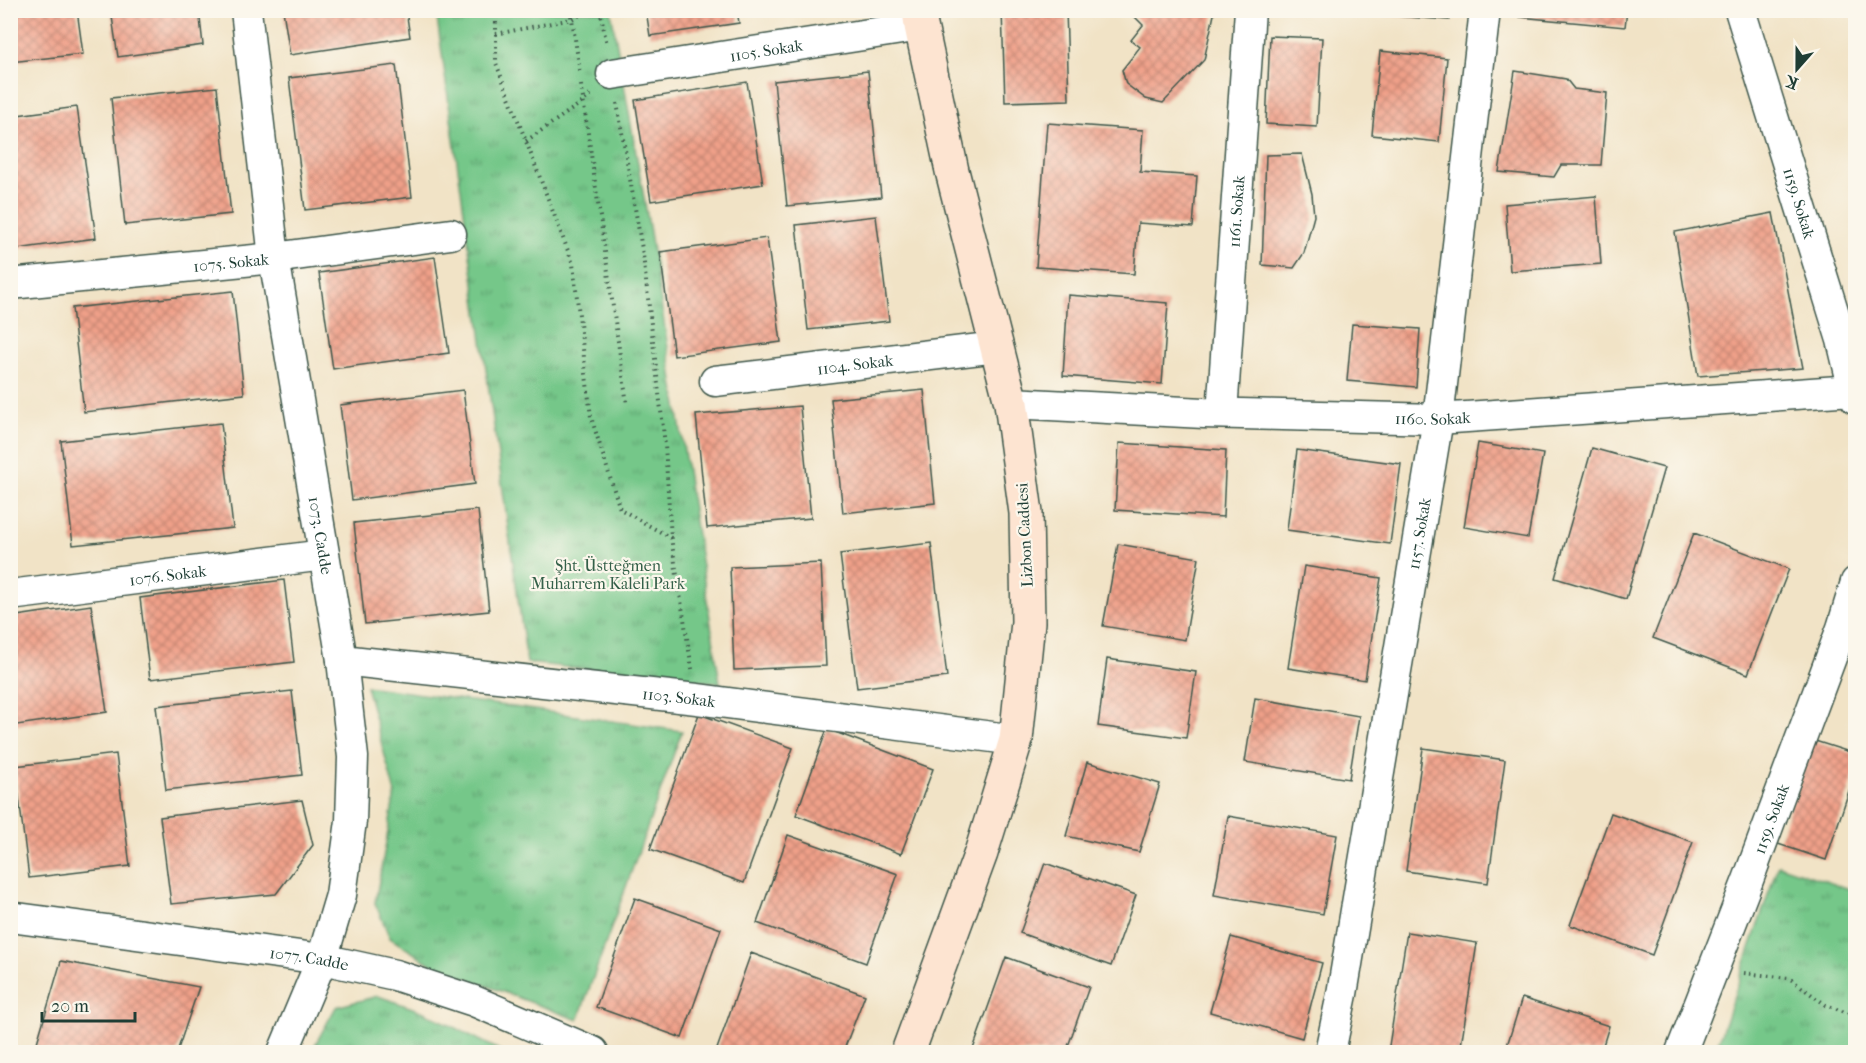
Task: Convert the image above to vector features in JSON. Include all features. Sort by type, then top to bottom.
[{"type":"main road","name":"Lizbon Caddesi","points":[[909,1053],[981,853],[1016,740],[1028,622],[1026,513],[1011,403],[952,171],[920,18]]},
{"type":"street","name":"1073. Cadde","points":[[246,10],[274,258],[342,660],[353,757],[351,821],[341,895],[322,958],[283,1053]]},
{"type":"street","name":"1161. Sokak","points":[[1222,413],[1250,10]]},
{"type":"street","name":"1157. Sokak","points":[[1330,1053],[1342,994],[1438,419],[1485,10]]},
{"type":"street","name":"1159. Sokak","points":[[1740,10],[1842,340],[1854,394]]},
{"type":"street","name":"1105. Sokak","points":[[612,74],[920,18]]},
{"type":"street","name":"1075. Sokak","points":[[10,284],[274,258],[451,234]]},
{"type":"street","name":"1104. Sokak","points":[[715,381],[997,346]]},
{"type":"street","name":"1160. Sokak","points":[[1011,403],[1222,413],[1438,419],[1854,394]]},
{"type":"street","name":"1076. Sokak","points":[[10,595],[324,555]]},
{"type":"street","name":"1159. Sokak","points":[[1681,1053],[1842,628],[1856,582]]},
{"type":"street","name":"1103. Sokak","points":[[342,660],[697,699],[1016,740]]},
{"type":"street","name":"1077. Cadde","points":[[10,917],[322,958],[395,975],[474,1001],[593,1053]]},
{"type":"path","points":[[496,10],[496,63],[573,264],[591,417],[620,509],[672,538]]},
{"type":"path","points":[[569,10],[627,404]]},
{"type":"path","points":[[496,34],[572,19],[590,10]]},
{"type":"path","points":[[526,141],[584,101],[612,74]]},
{"type":"path","points":[[612,74],[643,255],[665,445],[672,538],[697,699]]},
{"type":"path","points":[[1713,970],[1789,978],[1826,1005],[1856,1016]]},
{"type":"green space","name":"Şht. Üstteğmen Muharrem Kaleli Park","points":[[436,11],[611,11],[650,232],[720,683],[527,663]]},
{"type":"green space","points":[[366,686],[682,731],[578,1020],[434,966],[390,938],[375,903],[395,793]]},
{"type":"green space","points":[[1778,865],[1855,891],[1855,1052],[1715,1052]]},
{"type":"green space","points":[[378,996],[424,1012],[503,1052],[311,1052],[336,1007]]},
{"type":"building","points":[[10,10],[77,10],[83,54],[10,62]]},
{"type":"building","points":[[111,10],[199,10],[203,45],[118,57]]},
{"type":"building","points":[[283,10],[406,10],[410,37],[290,55]]},
{"type":"building","points":[[646,10],[737,10],[739,23],[650,36]]},
{"type":"building","points":[[1002,10],[1066,10],[1069,100],[1005,102]]},
{"type":"building","points":[[1128,10],[1215,10],[1204,60],[1163,103],[1146,99],[1126,84],[1122,70],[1140,47],[1131,40],[1143,25]]},
{"type":"building","points":[[1381,10],[1450,10],[1449,20],[1381,15]]},
{"type":"building","points":[[1521,10],[1627,10],[1625,27],[1520,17]]},
{"type":"building","points":[[1270,36],[1322,38],[1317,127],[1266,124]]},
{"type":"building","points":[[1380,51],[1447,58],[1439,142],[1372,135]]},
{"type":"building","points":[[396,65],[412,197],[305,210],[289,78]]},
{"type":"building","points":[[868,71],[881,197],[787,206],[774,81]]},
{"type":"building","points":[[1515,71],[1566,79],[1574,89],[1607,93],[1601,165],[1561,165],[1554,177],[1499,172]]},
{"type":"building","points":[[747,82],[763,184],[651,201],[635,100]]},
{"type":"building","points":[[217,87],[231,214],[125,225],[111,98]]},
{"type":"building","points":[[77,107],[96,238],[10,250],[10,116]]},
{"type":"building","points":[[1047,123],[1143,130],[1140,172],[1197,176],[1193,227],[1138,223],[1134,274],[1036,267]]},
{"type":"building","points":[[1302,154],[1312,194],[1314,216],[1304,253],[1294,268],[1262,265],[1266,155]]},
{"type":"building","points":[[1596,196],[1601,264],[1510,271],[1505,204]]},
{"type":"building","points":[[1773,213],[1803,368],[1698,376],[1675,232]]},
{"type":"building","points":[[876,216],[889,321],[808,330],[796,225]]},
{"type":"building","points":[[767,238],[781,342],[674,356],[660,252]]},
{"type":"building","points":[[435,257],[449,353],[333,369],[319,273]]},
{"type":"building","points":[[233,291],[244,394],[84,412],[72,308]]},
{"type":"building","points":[[1068,295],[1168,303],[1162,384],[1063,376]]},
{"type":"building","points":[[1352,324],[1420,329],[1416,387],[1347,381]]},
{"type":"building","points":[[463,390],[475,484],[352,500],[340,405]]},
{"type":"building","points":[[924,390],[935,503],[843,513],[831,399]]},
{"type":"building","points":[[800,406],[811,518],[707,528],[696,415]]},
{"type":"building","points":[[221,423],[233,528],[73,545],[61,441]]},
{"type":"building","points":[[1119,443],[1226,450],[1223,517],[1115,510]]},
{"type":"building","points":[[1478,443],[1543,454],[1528,538],[1464,527]]},
{"type":"building","points":[[1592,448],[1664,468],[1626,599],[1555,578]]},
{"type":"building","points":[[1297,450],[1401,464],[1390,544],[1287,530]]},
{"type":"building","points":[[478,510],[489,611],[365,624],[354,523]]},
{"type":"building","points":[[1694,533],[1789,569],[1748,674],[1653,638]]},
{"type":"building","points":[[931,543],[947,677],[857,688],[840,554]]},
{"type":"building","points":[[1118,544],[1199,558],[1185,640],[1103,626]]},
{"type":"building","points":[[821,563],[826,666],[734,670],[730,567]]},
{"type":"building","points":[[1304,566],[1381,578],[1365,680],[1288,668]]},
{"type":"building","points":[[284,580],[294,662],[150,679],[140,598]]},
{"type":"building","points":[[91,605],[107,712],[10,726],[10,617]]},
{"type":"building","points":[[1107,659],[1196,672],[1186,738],[1098,726]]},
{"type":"building","points":[[292,691],[302,775],[166,790],[156,706]]},
{"type":"building","points":[[1255,698],[1359,716],[1349,779],[1245,762]]},
{"type":"building","points":[[699,714],[793,748],[744,883],[650,849]]},
{"type":"building","points":[[827,729],[933,769],[901,854],[796,815]]},
{"type":"building","points":[[1812,740],[1856,754],[1856,770],[1826,860],[1778,844]]},
{"type":"building","points":[[1423,748],[1505,760],[1488,883],[1406,871]]},
{"type":"building","points":[[116,754],[130,866],[29,878],[15,766]]},
{"type":"building","points":[[1087,762],[1160,784],[1139,852],[1066,836]]},
{"type":"building","points":[[302,800],[313,845],[276,894],[171,904],[160,817]]},
{"type":"building","points":[[1611,813],[1693,842],[1652,955],[1570,925]]},
{"type":"building","points":[[1228,816],[1337,835],[1323,914],[1214,895]]},
{"type":"building","points":[[788,835],[898,874],[866,963],[757,923]]},
{"type":"building","points":[[1045,863],[1136,895],[1111,966],[1020,933]]},
{"type":"building","points":[[635,898],[721,929],[682,1038],[596,1007]]},
{"type":"building","points":[[1407,932],[1477,943],[1460,1052],[1388,1052]]},
{"type":"building","points":[[1231,937],[1322,963],[1302,1038],[1210,1012]]},
{"type":"building","points":[[751,953],[865,995],[843,1052],[727,1052],[717,1049]]},
{"type":"building","points":[[1006,957],[1089,987],[1066,1052],[972,1052]]},
{"type":"building","points":[[61,961],[199,987],[177,1052],[57,1052],[36,1046]]},
{"type":"building","points":[[1522,998],[1609,1026],[1601,1052],[1505,1052]]}]
